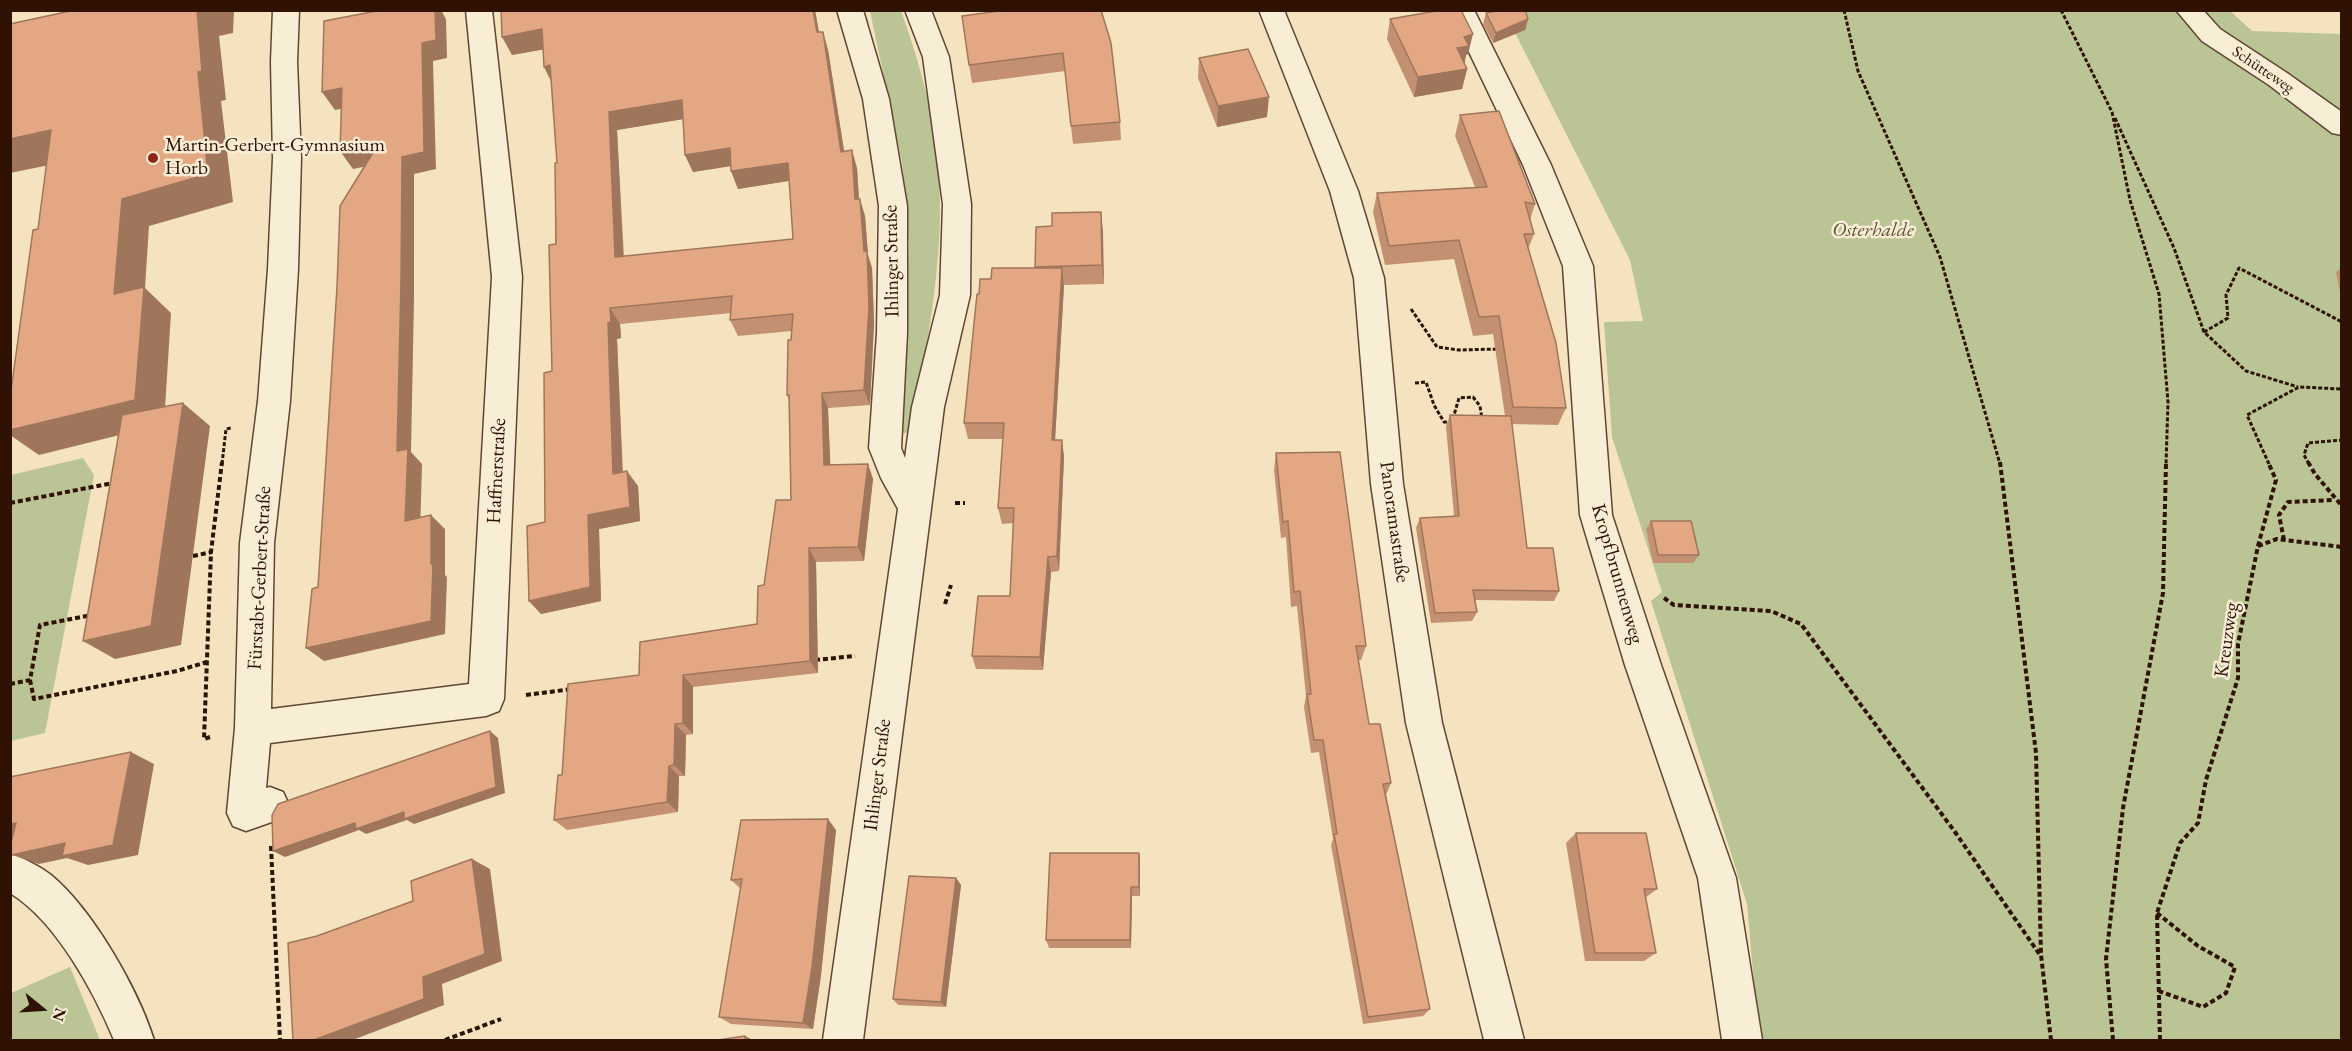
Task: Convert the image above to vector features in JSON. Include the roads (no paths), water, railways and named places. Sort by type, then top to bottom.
[{"type":"street","name":"Haffnerstraße","points":[[253,728],[486,699],[507,277],[479,10]]},
{"type":"street","name":"Ihlinger Straße","points":[[850,10],[876,99],[893,206],[892,333],[885,448],[897,478],[915,509]]},
{"type":"street","name":"Ihlinger Straße","points":[[843,1041],[928,407],[955,295],[957,204],[936,57],[918,10]]},
{"type":"street","name":"Panoramastraße","points":[[1272,10],[1346,198],[1369,279],[1387,484],[1424,723],[1504,1041]]},
{"type":"street","name":"Kropfbrunnenweg","points":[[1461,10],[1537,165],[1578,266],[1596,515],[1643,665],[1717,878],[1742,1041]]},
{"type":"street","name":"Schütteweg","points":[[2188,10],[2211,35],[2278,79],[2342,126]]},
{"type":"street","name":"Fürstabt-Gerbert-Straße","points":[[270,805],[246,813],[253,728],[257,543],[274,401],[283,269],[287,158],[284,62],[289,11]]},
{"type":"street","points":[[10,872],[40,891],[87,948],[113,992],[134,1041]]},
{"type":"place","name":"Martin-Gerbert-Gymnasium Horb","points":[[153,158]]},
{"type":"park label","name":"Osterhalde","points":[[1873,231]]}]
